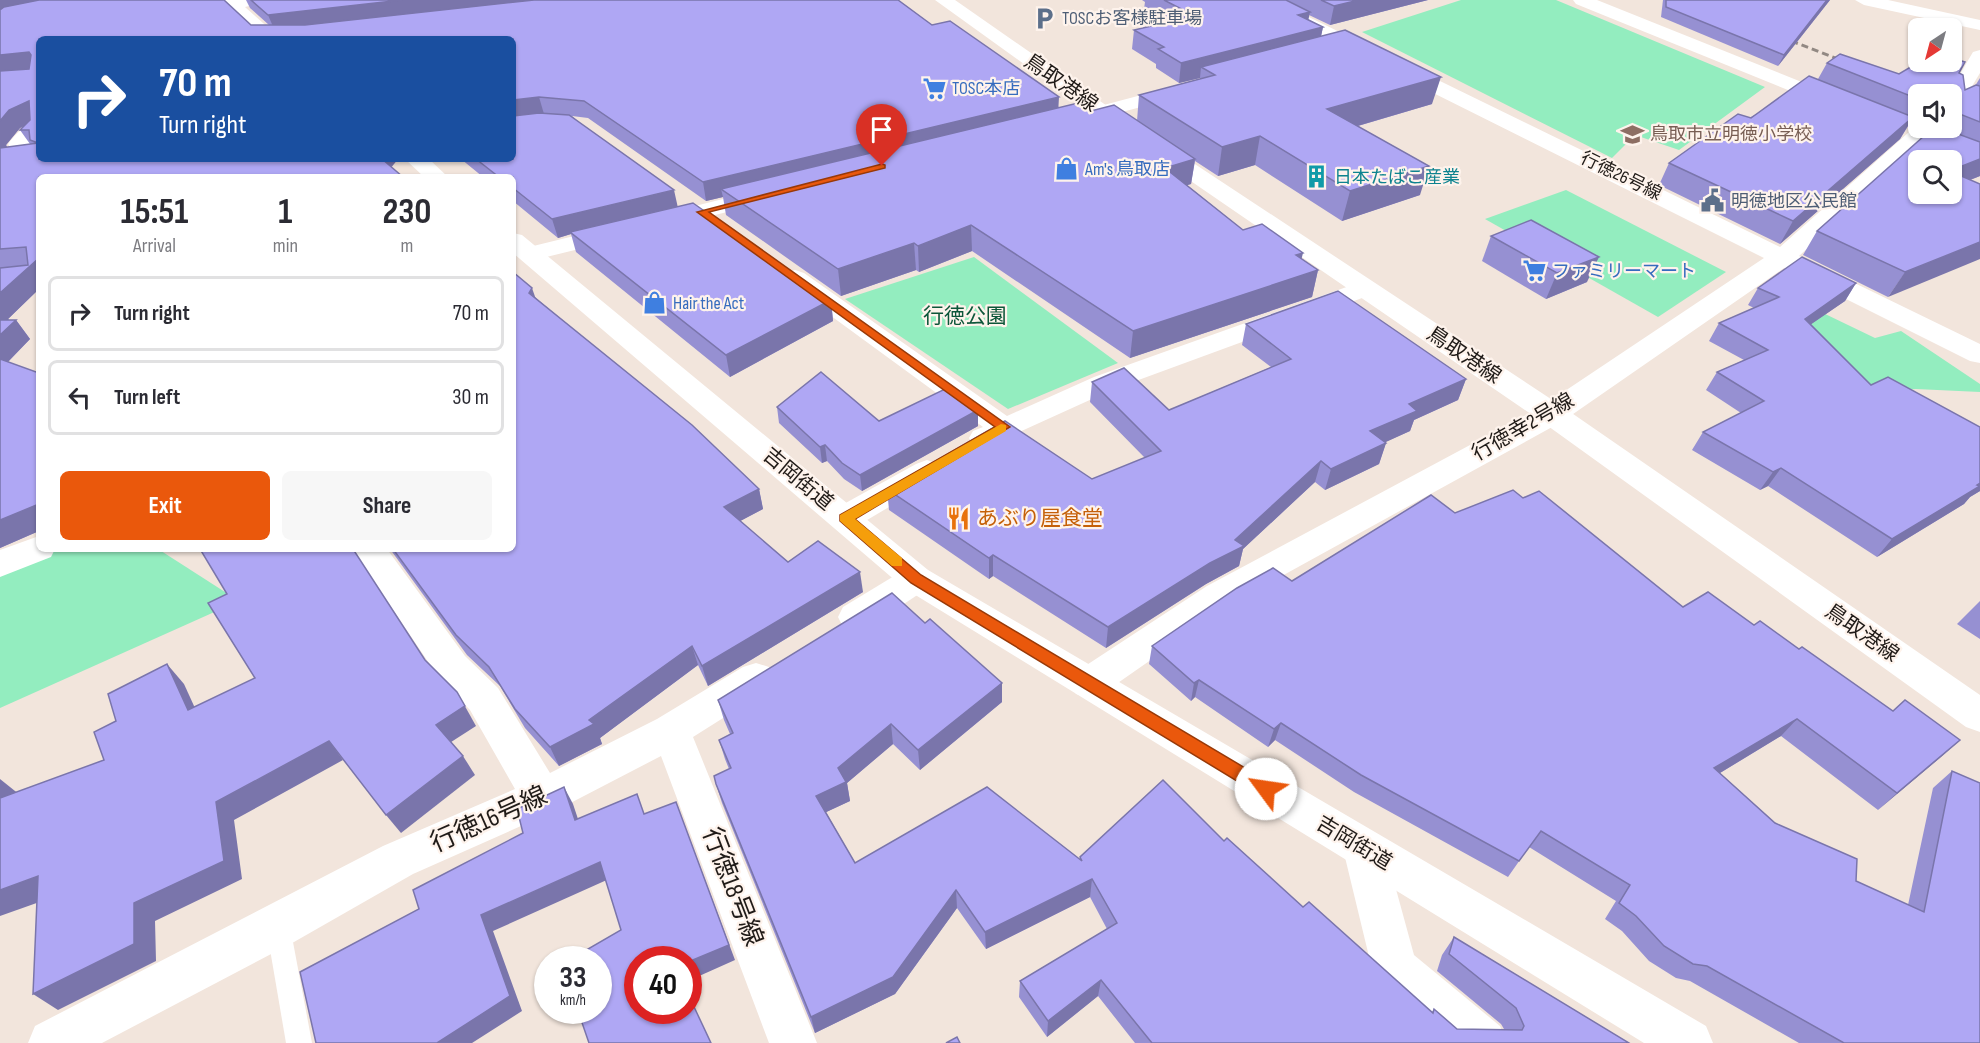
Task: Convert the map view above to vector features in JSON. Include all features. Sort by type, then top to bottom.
[{"type":"street","points":[[230,2],[251,0]]},
{"type":"street","name":"鳥取港線","points":[[944,0],[1103,112],[1551,414],[1980,716]]},
{"type":"street","name":"行徳26号線","points":[[1261,0],[1784,256],[1980,355]]},
{"type":"street","points":[[1582,0],[1853,110]]},
{"type":"street","points":[[1864,0],[1980,25]]},
{"type":"street","points":[[1909,0],[1980,15]]},
{"type":"street","points":[[230,2],[267,36]]},
{"type":"street","points":[[289,36],[295,35]]},
{"type":"street","points":[[1319,54],[1353,45]]},
{"type":"street","points":[[1962,93],[1980,56]]},
{"type":"street","points":[[1050,125],[1207,84]]},
{"type":"street","points":[[19,144],[36,129]]},
{"type":"street","name":"行徳幸2号線","points":[[1089,683],[1219,595],[1551,414],[1784,256],[1916,138]]},
{"type":"street","points":[[0,159],[36,156]]},
{"type":"street","points":[[420,162],[434,174]]},
{"type":"street","points":[[674,191],[731,232]]},
{"type":"street","points":[[519,250],[639,227],[783,191]]},
{"type":"street","name":"吉岡街道","points":[[519,250],[916,579],[1689,1043]]},
{"type":"street","points":[[780,267],[1003,427]]},
{"type":"street","points":[[845,518],[1003,427],[1104,383],[1364,289]]},
{"type":"street","points":[[0,564],[36,549]]},
{"type":"street","points":[[371,552],[452,667],[484,699],[542,797]]},
{"type":"street","points":[[828,633],[916,579]]},
{"type":"street","name":"行徳16号線","points":[[52,1043],[278,926],[398,860],[542,797],[671,730],[789,658]]},
{"type":"street","name":"行徳18号線","points":[[671,730],[793,1043]]},
{"type":"street","points":[[1364,849],[1395,969],[1483,1043]]},
{"type":"lane","points":[[278,926],[299,1043]]},
{"type":"green space","name":"鳥取市立明徳小学校","points":[[1461,0],[1556,0],[1765,87],[1679,150],[1635,135],[1612,158],[1362,32]]},
{"type":"green space","points":[[1566,190],[1726,272],[1658,317],[1485,219]]},
{"type":"green space","name":"行徳公園","points":[[974,257],[1118,363],[1008,409],[845,299]]},
{"type":"green space","points":[[1821,312],[1875,338],[1901,331],[1980,384],[1980,392],[1916,389],[1857,392],[1806,329]]},
{"type":"green space","points":[[50,552],[163,552],[239,601],[0,708],[0,572]]},
{"type":"building","points":[[39,0],[224,0],[251,25],[305,25],[534,0],[898,0],[932,25],[950,21],[1059,97],[703,182],[584,101],[539,97],[516,100],[516,36],[36,36],[36,142],[30,140],[29,130],[20,130],[30,120],[29,101],[9,110],[0,121],[0,71],[29,69],[31,55],[29,52],[0,55],[0,10],[4,7]]},
{"type":"building","points":[[251,0],[402,0],[268,15]]},
{"type":"building","points":[[1164,0],[1286,0],[1310,12],[1298,15],[1323,27],[1181,63],[1158,49],[1164,47],[1134,30],[1195,16]]},
{"type":"building","points":[[1321,0],[1359,0],[1334,6]]},
{"type":"building","points":[[1666,0],[1827,0],[1784,55],[1666,7]]},
{"type":"building","points":[[1345,30],[1441,77],[1327,109],[1429,166],[1350,191],[1260,136],[1222,147],[1139,95],[1215,75],[1201,67]]},
{"type":"building","points":[[1840,54],[1899,74],[1908,69],[1908,72],[1960,72],[1963,75],[1965,90],[1976,85],[1980,86],[1980,122],[1962,115],[1962,84],[1908,84],[1908,95],[1827,63]]},
{"type":"building","points":[[1809,76],[1908,115],[1908,121],[1793,221],[1669,163],[1738,114],[1751,118]]},
{"type":"building","points":[[1078,103],[1091,111],[1114,105],[1195,159],[1165,168],[1243,230],[1262,224],[1303,253],[1296,255],[1318,270],[1133,331],[971,225],[918,246],[914,243],[838,269],[721,189]]},
{"type":"building","points":[[539,113],[569,115],[674,190],[552,219],[516,190],[516,174],[495,174],[480,162],[516,162],[516,116]]},
{"type":"building","points":[[1962,135],[1980,142],[1980,159],[1962,166],[1962,150],[1908,150],[1922,138],[1962,138]]},
{"type":"building","points":[[36,143],[36,162],[386,162],[400,174],[36,174],[36,261],[0,293],[0,268],[28,265],[26,247],[0,249],[0,148]]},
{"type":"building","points":[[1908,150],[1908,204],[1962,204],[1962,176],[1980,184],[1980,242],[1905,272],[1817,231]]},
{"type":"building","points":[[693,203],[831,300],[726,355],[570,232]]},
{"type":"building","points":[[1531,220],[1599,257],[1557,273],[1491,236]]},
{"type":"building","points":[[1802,257],[1856,283],[1805,319],[1871,385],[1888,377],[1980,427],[1980,483],[1977,485],[1980,486],[1892,539],[1781,468],[1773,472],[1703,432],[1764,401],[1717,372],[1768,350],[1719,323],[1779,297],[1758,288]]},
{"type":"building","points":[[516,275],[532,288],[529,293],[692,425],[759,489],[724,507],[788,562],[818,541],[860,572],[702,666],[692,646],[589,720],[594,724],[550,747],[515,709],[489,667],[456,635],[395,552],[516,552]]},
{"type":"building","points":[[1338,291],[1466,379],[1409,404],[1417,411],[1370,431],[1386,443],[1331,469],[1321,461],[1235,540],[1244,546],[1210,563],[1108,627],[993,555],[989,558],[887,489],[1005,421],[1092,479],[1161,451],[1092,382],[1124,368],[1169,410],[1291,359],[1246,324]]},
{"type":"building","points":[[0,320],[16,320],[0,335]]},
{"type":"building","points":[[0,359],[36,372],[36,505],[0,520]]},
{"type":"building","points":[[821,372],[879,421],[947,388],[978,410],[860,475],[842,463],[825,445],[820,447],[777,407]]},
{"type":"building","points":[[1513,490],[1523,498],[1539,491],[1683,607],[1708,592],[1754,625],[1760,621],[1799,649],[1802,647],[1893,711],[1905,700],[1960,740],[1897,793],[1797,719],[1714,768],[1775,823],[1857,859],[1856,881],[1924,912],[1952,771],[1980,783],[1980,1043],[1844,1043],[1707,966],[1693,964],[1664,946],[1636,916],[1619,903],[1630,885],[1541,831],[1519,861],[1361,775],[1281,723],[1274,729],[1199,680],[1194,683],[1152,646],[1237,588],[1273,568],[1292,581],[1431,495],[1455,513]]},
{"type":"building","points":[[202,552],[355,552],[425,660],[457,692],[465,706],[436,725],[463,756],[386,815],[329,741],[216,802],[224,861],[134,903],[134,944],[33,994],[38,876],[0,890],[0,798],[104,760],[94,732],[116,721],[108,694],[167,664],[188,710],[255,678],[208,603],[227,594]]},
{"type":"building","points":[[892,593],[925,623],[930,619],[1002,683],[918,750],[891,724],[838,768],[846,782],[816,796],[855,863],[987,787],[1082,861],[1080,857],[1163,780],[1224,841],[1227,838],[1303,907],[1309,902],[1433,1013],[1434,1009],[1457,1029],[1522,1030],[1524,1026],[1516,1008],[1449,954],[1454,937],[1629,1043],[1152,1043],[1101,980],[1048,1021],[1020,981],[1117,923],[1092,879],[985,932],[956,890],[893,977],[811,1017],[716,784],[714,776],[731,768],[719,740],[733,733],[718,700]]},
{"type":"building","points":[[564,787],[575,820],[637,794],[644,814],[676,802],[729,945],[702,956],[702,946],[624,946],[624,1024],[702,1024],[711,1043],[589,1043],[582,1024],[612,1024],[612,946],[593,946],[621,930],[600,862],[481,915],[510,996],[437,1043],[316,1043],[300,972],[419,909],[413,890],[523,833],[517,809]]},
{"type":"building","points":[[957,1037],[960,1043],[946,1043]]},
{"type":"railway","points":[[1781,37],[1851,64]]},
{"type":"slow traffic","points":[[897,562],[845,518],[1001,428]]},
{"type":"place","name":"TOSCお客様駐車場","points":[[1044,18]]},
{"type":"place","name":"TOSC本店","points":[[934,88]]},
{"type":"place","name":"鳥取市立明徳小学校","points":[[1632,134]]},
{"type":"place","name":"Am's 鳥取店","points":[[1067,169]]},
{"type":"place","name":"日本たばこ産業","points":[[1316,177]]},
{"type":"place","name":"明徳地区公民館","points":[[1713,201]]},
{"type":"place","name":"ファミリーマート","points":[[1534,271]]},
{"type":"place","name":"Hair the Act","points":[[655,303]]},
{"type":"place","name":"あぶり屋食堂","points":[[959,518]]},
{"type":"route","points":[[882,166],[702,212],[1003,427],[845,518],[916,579],[1266,789]]}]
